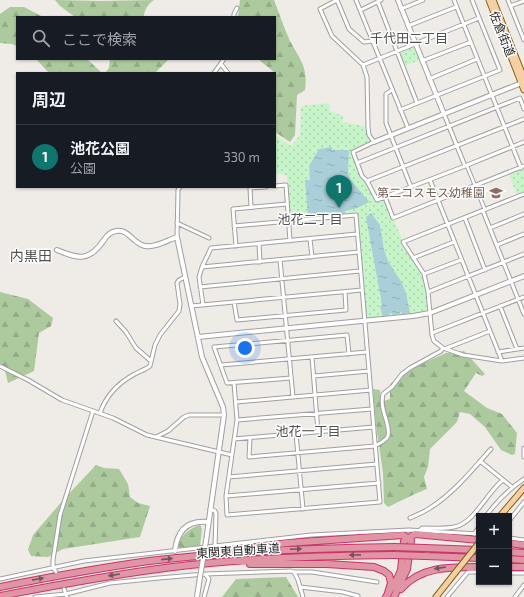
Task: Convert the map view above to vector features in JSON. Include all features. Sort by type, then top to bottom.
[{"type":"highway","points":[[387,595],[401,570],[404,541],[408,538],[415,534],[476,541]]},
{"type":"highway","points":[[190,557],[256,546],[403,535],[411,541],[406,569],[395,596]]},
{"type":"highway","points":[[512,543],[524,545]]},
{"type":"highway","name":"東関東自動車道","points":[[0,587],[142,562],[278,550],[394,547],[476,550]]},
{"type":"highway","points":[[512,552],[524,553]]},
{"type":"highway","name":"東関東自動車道","points":[[0,596],[109,576],[198,564],[285,558],[394,555],[476,558]]},
{"type":"highway","points":[[512,559],[524,560]]},
{"type":"highway","points":[[198,564],[320,564],[374,567],[384,571],[389,576],[391,583],[387,595]]},
{"type":"highway","points":[[395,596],[410,580],[424,572],[447,567],[476,566]]},
{"type":"highway","points":[[512,567],[524,567]]},
{"type":"main road","name":"佐倉街道","points":[[488,0],[523,81]]},
{"type":"main road","name":"佐倉街道","points":[[493,0],[523,81],[524,90]]},
{"type":"main road","points":[[503,513],[524,488]]},
{"type":"main road","points":[[436,597],[476,545]]},
{"type":"street","points":[[373,41],[364,42],[349,29],[337,0],[320,9],[332,36],[363,66],[367,78],[369,135],[374,142]]},
{"type":"street","points":[[356,0],[408,128]]},
{"type":"street","points":[[398,0],[448,126],[475,186],[496,245],[524,314]]},
{"type":"street","points":[[401,9],[424,0]]},
{"type":"street","points":[[385,197],[393,218],[522,167],[512,147],[454,0]]},
{"type":"street","points":[[400,110],[500,70],[472,0]]},
{"type":"street","points":[[508,0],[524,40]]},
{"type":"street","points":[[361,10],[379,1],[417,103]]},
{"type":"street","points":[[510,6],[524,1]]},
{"type":"street","points":[[408,26],[456,7]]},
{"type":"street","points":[[234,16],[237,8]]},
{"type":"street","points":[[363,66],[479,18]]},
{"type":"street","points":[[422,61],[471,42]]},
{"type":"street","points":[[429,79],[478,59]]},
{"type":"street","points":[[215,72],[223,60]]},
{"type":"street","points":[[221,64],[227,72]]},
{"type":"street","points":[[523,81],[353,152],[362,176],[367,181],[377,200],[524,142]]},
{"type":"street","points":[[392,90],[386,94],[386,123],[412,187]]},
{"type":"street","points":[[357,163],[520,98],[524,108]]},
{"type":"street","points":[[367,181],[524,119]]},
{"type":"street","points":[[430,180],[502,361]]},
{"type":"street","points":[[276,186],[286,185],[290,241]]},
{"type":"street","points":[[179,188],[178,190],[177,237],[202,357],[223,406],[224,415],[197,597]]},
{"type":"street","points":[[250,188],[251,207]]},
{"type":"street","points":[[524,194],[403,242],[424,274],[428,292],[434,341],[445,348],[468,356],[502,361],[524,358]]},
{"type":"street","points":[[236,246],[233,209],[287,204]]},
{"type":"street","points":[[490,228],[524,214]]},
{"type":"street","points":[[234,226],[356,215],[360,271],[367,321],[367,352],[380,502],[227,515],[226,496],[237,420],[234,383]]},
{"type":"street","points":[[465,218],[485,270]]},
{"type":"street","points":[[177,223],[209,238]]},
{"type":"street","points":[[57,250],[76,258],[82,258],[93,252],[110,232],[120,230],[126,232],[140,244],[145,246],[157,245],[177,237]]},
{"type":"street","points":[[203,305],[199,277],[211,248],[357,234]]},
{"type":"street","points":[[496,245],[524,234]]},
{"type":"street","points":[[310,239],[312,257]]},
{"type":"street","points":[[413,258],[454,242]]},
{"type":"street","points":[[259,244],[260,262]]},
{"type":"street","points":[[202,267],[359,252]]},
{"type":"street","points":[[428,292],[524,254]]},
{"type":"street","points":[[280,260],[293,397]]},
{"type":"street","points":[[424,274],[461,260]]},
{"type":"street","points":[[200,286],[360,271]]},
{"type":"street","points":[[198,338],[367,321],[430,313],[524,276]]},
{"type":"street","points":[[100,413],[109,394],[123,381],[148,368],[155,345],[160,335],[179,311],[180,304],[177,283],[185,277]]},
{"type":"street","points":[[191,306],[362,290]]},
{"type":"street","points":[[234,302],[237,320],[285,316],[346,310],[345,292]]},
{"type":"street","points":[[432,333],[524,297]]},
{"type":"street","points":[[500,306],[517,349]]},
{"type":"street","points":[[116,321],[126,332],[136,348],[151,361]]},
{"type":"street","points":[[250,438],[249,456],[375,446],[383,442],[388,436],[388,429],[382,409],[383,394],[402,374],[418,362],[445,348],[490,331]]},
{"type":"street","points":[[291,378],[227,383],[214,347],[347,335],[349,354]]},
{"type":"street","points":[[498,352],[524,348]]},
{"type":"street","points":[[221,365],[367,352]]},
{"type":"street","points":[[312,357],[318,432]]},
{"type":"street","points":[[0,366],[62,400],[113,418],[147,435],[218,453],[232,455]]},
{"type":"street","points":[[314,376],[369,371]]},
{"type":"street","points":[[236,402],[370,390]]},
{"type":"street","points":[[237,420],[372,409]]},
{"type":"street","points":[[56,572],[53,560],[60,515],[93,411]]},
{"type":"street","points":[[156,437],[168,431],[184,417],[189,415],[224,415]]},
{"type":"street","points":[[234,439],[374,427]]},
{"type":"street","points":[[296,434],[302,509]]},
{"type":"street","points":[[524,448],[524,457]]},
{"type":"street","points":[[410,518],[440,501],[491,449]]},
{"type":"street","points":[[480,461],[512,487]]},
{"type":"street","points":[[229,477],[377,464]]},
{"type":"street","points":[[488,513],[512,487],[524,479],[524,475]]},
{"type":"street","points":[[419,531],[422,528],[455,527],[472,516],[494,486],[503,480]]},
{"type":"street","points":[[226,496],[379,483]]},
{"type":"street","points":[[512,517],[524,502]]},
{"type":"street","points":[[210,509],[215,511],[216,514],[215,547]]},
{"type":"street","points":[[175,551],[176,542],[180,532],[195,522],[208,522]]},
{"type":"street","points":[[0,579],[84,562],[311,535],[349,532],[419,531],[474,534],[476,531]]},
{"type":"street","points":[[512,538],[524,540]]},
{"type":"street","points":[[35,597],[67,595],[110,583],[205,574],[270,571],[312,572],[377,582]]},
{"type":"street","points":[[294,572],[303,597]]},
{"type":"street","points":[[447,597],[468,572],[476,572]]},
{"type":"street","points":[[512,573],[524,573]]},
{"type":"street","points":[[204,597],[209,579],[205,574]]},
{"type":"street","points":[[515,597],[524,585]]},
{"type":"street","points":[[300,587],[343,592],[358,596]]},
{"type":"street","points":[[64,589],[67,595]]},
{"type":"green space","points":[[55,0],[154,0],[147,7],[144,16],[74,16],[60,6]]},
{"type":"green space","points":[[240,0],[274,0],[290,41],[300,59],[304,69],[306,82],[305,90],[297,95],[295,135],[290,142],[276,133],[276,72],[274,72],[259,60],[276,60],[276,16],[238,16]]},
{"type":"green space","points":[[10,7],[24,7],[41,16],[16,16],[16,46],[0,43],[0,14]]},
{"type":"green space","points":[[414,46],[420,60],[405,66],[400,52]]},
{"type":"green space","points":[[37,60],[88,60],[101,72],[48,72]]},
{"type":"green space","points":[[110,60],[168,60],[156,72],[106,72],[109,68]]},
{"type":"green space","points":[[329,103],[330,111],[343,116],[343,122],[368,127],[373,143],[355,151],[361,171],[377,200],[385,197],[403,242],[424,274],[428,292],[430,313],[364,321],[356,216],[289,222],[287,176],[276,172],[276,136],[291,146],[300,135],[301,106]]},
{"type":"green space","points":[[524,169],[524,192],[517,195],[509,175]]},
{"type":"green space","points":[[0,292],[28,299],[53,318],[51,326],[39,333],[34,371],[8,383],[4,367],[0,363]]},
{"type":"green space","points":[[464,351],[485,374],[482,376],[476,373],[464,391],[487,408],[502,414],[517,433],[515,454],[512,455],[501,450],[485,427],[470,414],[460,412],[457,422],[430,449],[428,467],[424,477],[427,489],[388,507],[384,503],[383,473],[373,389],[380,390],[381,402],[390,399],[390,384],[407,371],[446,353]]},
{"type":"green space","points":[[96,465],[104,468],[119,469],[128,484],[130,497],[138,503],[150,506],[140,537],[63,549],[48,557],[31,556],[28,550],[33,535]]},
{"type":"green space","points":[[200,525],[202,529],[200,546],[179,548],[178,543],[182,537],[193,528]]},
{"type":"green space","points":[[286,577],[298,597],[222,597],[236,579]]},
{"type":"water","points":[[332,147],[332,150],[349,151],[348,173],[350,179],[369,202],[357,208],[345,211],[345,213],[308,217],[305,180],[310,180],[309,166],[319,149]]},
{"type":"water","points":[[371,213],[380,225],[384,250],[388,261],[402,283],[406,293],[410,313],[403,314],[401,312],[393,315],[391,313],[383,316],[382,314],[380,306],[382,305],[366,217]]},
{"type":"place","name":"第二コスモス幼稚園","points":[[496,193]]},
{"type":"place","name":"池花公園","points":[[339,208]]},
{"type":"district","name":"千代田二丁目","points":[[409,38]]},
{"type":"district","name":"池花二丁目","points":[[310,219]]},
{"type":"district","name":"内黒田","points":[[31,256]]},
{"type":"district","name":"池花一丁目","points":[[308,431]]}]
